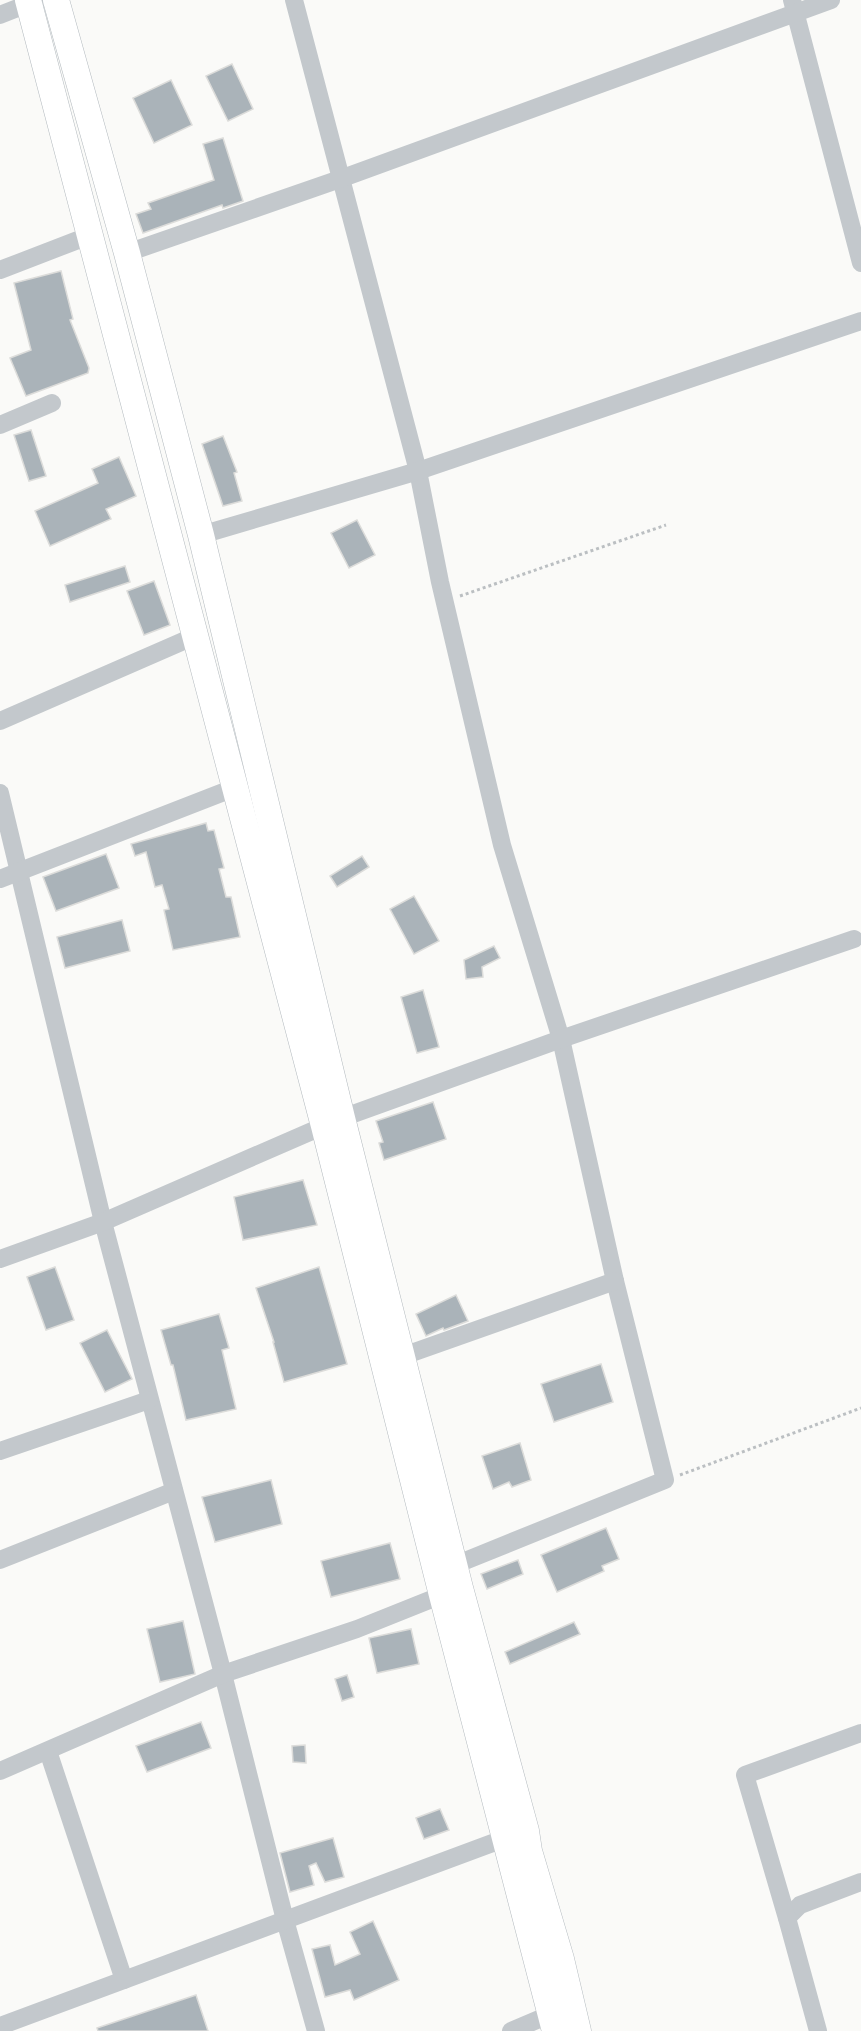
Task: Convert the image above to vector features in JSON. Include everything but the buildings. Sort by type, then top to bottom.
[{"type":"street","points":[[56,0],[127,253],[201,535],[442,1595],[553,2023],[511,2031]]},
{"type":"street","points":[[294,0],[418,471],[444,602],[502,845],[561,1039],[615,1281],[664,1480],[455,1565]]},
{"type":"street","points":[[127,253],[340,179],[794,7],[831,0]]},
{"type":"street","points":[[0,15],[31,1],[234,788],[403,1356],[455,1565],[526,1831],[529,1851],[561,1959],[578,2031]]},
{"type":"street","points":[[794,7],[861,263]]},
{"type":"street","points":[[0,270],[91,235]]},
{"type":"street","points":[[201,535],[418,471],[861,321]]},
{"type":"street","points":[[0,425],[52,404]]},
{"type":"street","points":[[0,721],[195,636]]},
{"type":"street","points":[[0,879],[234,788]]},
{"type":"street","points":[[0,794],[149,1400],[316,2031]]},
{"type":"street","points":[[0,1259],[104,1222],[333,1122],[561,1039],[854,939]]},
{"type":"street","points":[[403,1356],[615,1281]]},
{"type":"street","points":[[0,1451],[149,1400]]},
{"type":"street","points":[[0,1560],[174,1491]]},
{"type":"street","points":[[0,1772],[223,1674],[357,1629],[442,1595]]},
{"type":"street","points":[[818,2031],[745,1775],[861,1733]]},
{"type":"street","points":[[48,1751],[124,1980]]},
{"type":"street","points":[[0,2026],[506,1838]]},
{"type":"street","points":[[787,1918],[800,1905],[861,1882]]},
{"type":"path","points":[[444,602],[666,525]]},
{"type":"path","points":[[664,1480],[861,1408]]}]
